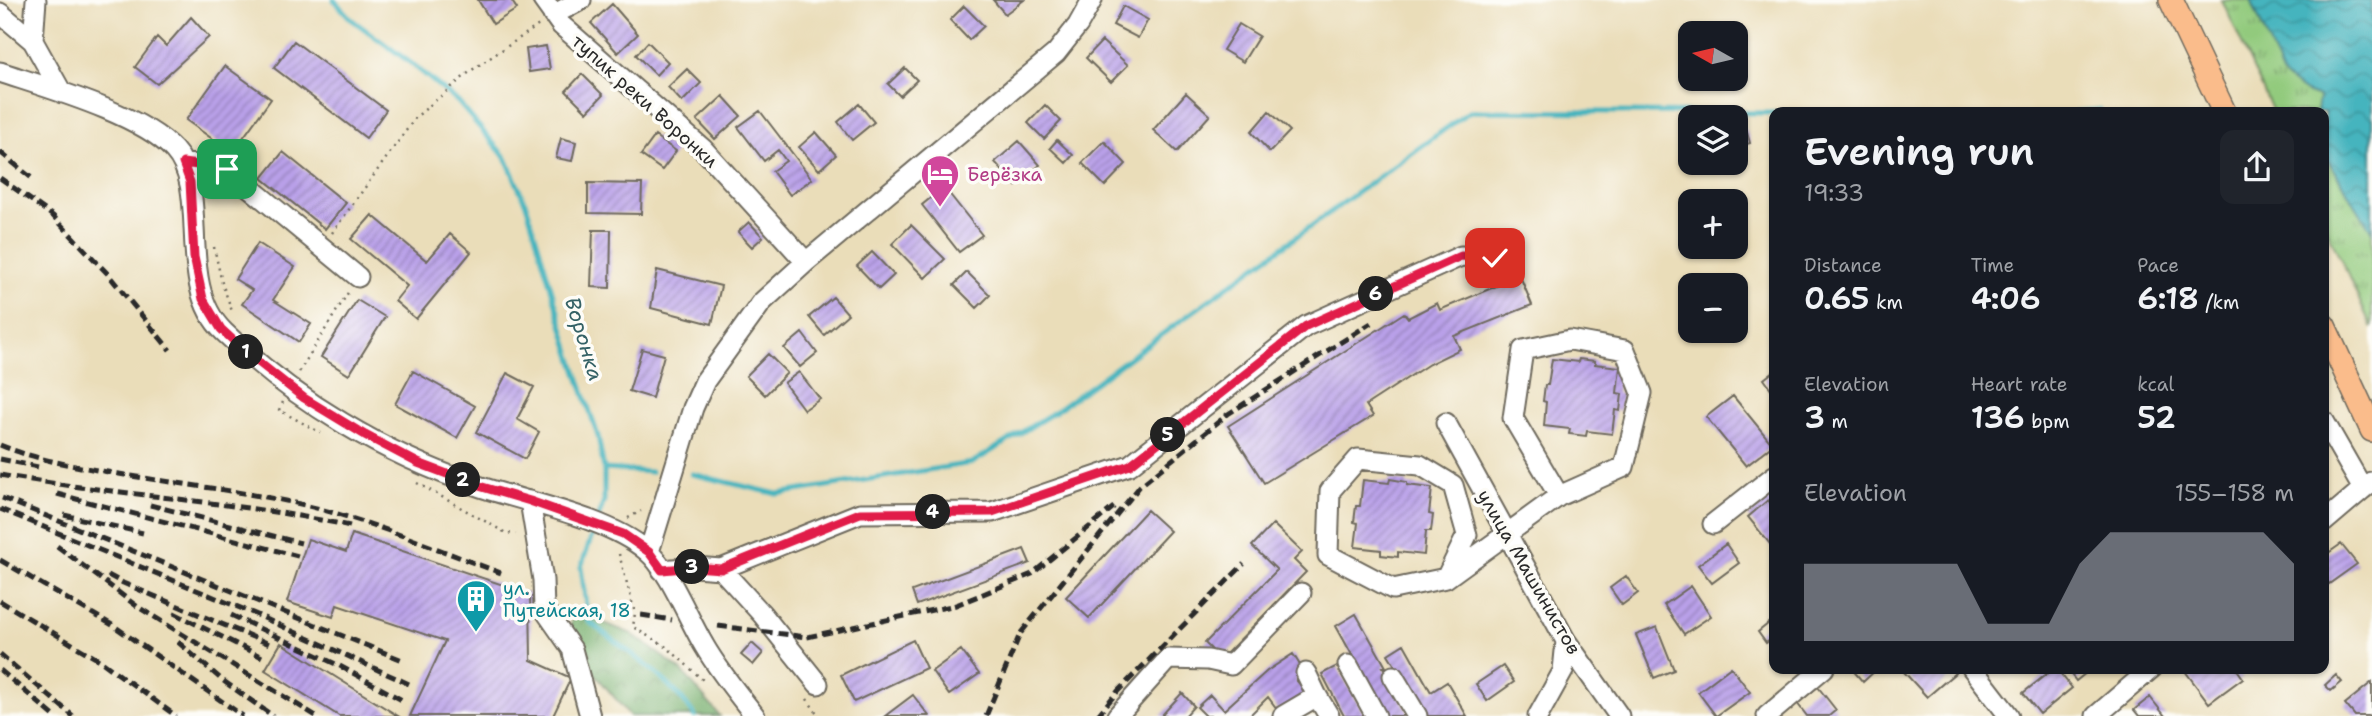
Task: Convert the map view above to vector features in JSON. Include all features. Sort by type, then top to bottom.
[{"type":"main road","points":[[2171,0],[2222,107]]},
{"type":"main road","points":[[2329,337],[2372,430]]},
{"type":"street","points":[[33,41],[37,0]]},
{"type":"street","points":[[548,8],[580,0]]},
{"type":"street","points":[[649,552],[693,408],[705,381],[762,302],[1056,53],[1092,0]]},
{"type":"street","name":"тупик реки Воронки","points":[[548,8],[561,25],[703,149],[806,262]]},
{"type":"street","points":[[0,13],[33,41],[62,93]]},
{"type":"street","points":[[0,72],[91,103],[143,127],[177,152],[190,182],[194,257],[203,299],[221,329],[304,398],[418,463],[479,486],[569,514],[621,543],[649,552],[662,570],[705,648],[755,716]]},
{"type":"street","points":[[183,163],[227,169],[358,277]]},
{"type":"street","points":[[662,570],[695,567],[721,569],[860,513],[992,512],[1130,465],[1306,326],[1461,256],[1495,258]]},
{"type":"street","points":[[1446,578],[1467,535],[1453,485],[1420,465],[1358,459],[1330,491],[1328,555],[1393,589],[1446,578],[1559,496],[1624,467],[1642,393],[1625,350],[1570,340],[1523,350],[1513,418],[1559,496]]},
{"type":"street","name":"улица Машинистов","points":[[1446,423],[1566,641],[1619,716]]},
{"type":"street","points":[[2329,428],[2368,486],[2329,518]]},
{"type":"street","points":[[1713,524],[1769,480]]},
{"type":"street","points":[[530,501],[543,580],[544,609],[572,649],[590,716]]},
{"type":"street","points":[[721,569],[762,614],[818,684]]},
{"type":"street","points":[[1117,716],[1168,659],[1208,660],[1231,665],[1301,593]]},
{"type":"street","points":[[1538,716],[1563,671],[1566,641]]},
{"type":"street","points":[[1348,664],[1376,716]]},
{"type":"street","points":[[1306,673],[1329,716]]},
{"type":"street","points":[[1767,716],[1817,674]]},
{"type":"street","points":[[1977,674],[2009,716]]},
{"type":"street","points":[[2096,716],[2145,674]]},
{"type":"street","points":[[1393,676],[1417,716]]},
{"type":"street","points":[[1283,716],[1317,696]]},
{"type":"path","points":[[322,248],[416,117],[548,8]]},
{"type":"path","points":[[213,239],[222,282],[235,320]]},
{"type":"path","points":[[296,377],[358,277]]},
{"type":"path","points":[[621,543],[635,613],[633,627],[668,648],[710,689]]},
{"type":"green space","points":[[2222,0],[2372,0],[2372,328],[2329,234],[2329,107],[2271,107]]},
{"type":"green space","points":[[574,611],[632,634],[682,671],[720,716],[630,716],[594,673],[570,628]]},
{"type":"water","points":[[2251,0],[2372,0],[2372,232],[2329,162],[2329,107],[2318,107],[2319,97],[2306,92],[2283,76]]},
{"type":"building","points":[[478,0],[511,0],[517,9],[493,24]]},
{"type":"building","points":[[993,0],[1024,0],[1005,14]]},
{"type":"building","points":[[612,4],[638,34],[618,53],[591,23]]},
{"type":"building","points":[[964,6],[984,26],[969,40],[950,20]]},
{"type":"building","points":[[1123,6],[1148,20],[1138,38],[1113,25]]},
{"type":"building","points":[[191,17],[209,37],[157,84],[135,67],[157,37],[166,46]]},
{"type":"building","points":[[1239,24],[1259,36],[1243,62],[1223,50]]},
{"type":"building","points":[[294,41],[386,110],[366,138],[274,68]]},
{"type":"building","points":[[1102,41],[1128,65],[1111,82],[1086,58]]},
{"type":"building","points":[[648,42],[668,62],[656,75],[636,55]]},
{"type":"building","points":[[546,46],[550,69],[529,72],[526,49]]},
{"type":"building","points":[[225,66],[271,99],[232,153],[186,120]]},
{"type":"building","points":[[905,68],[917,80],[900,96],[888,84]]},
{"type":"building","points":[[687,69],[701,83],[682,102],[668,87]]},
{"type":"building","points":[[582,74],[603,95],[587,112],[566,91]]},
{"type":"building","points":[[1186,93],[1210,115],[1177,152],[1153,130]]},
{"type":"building","points":[[723,96],[741,116],[715,139],[697,120]]},
{"type":"building","points":[[859,104],[874,122],[852,140],[838,122]]},
{"type":"building","points":[[1045,105],[1061,121],[1044,139],[1028,123]]},
{"type":"building","points":[[760,111],[812,179],[790,195],[772,171],[786,161],[778,150],[764,161],[738,127]]},
{"type":"building","points":[[1269,111],[1290,131],[1270,152],[1251,132]]},
{"type":"building","points":[[816,132],[836,155],[819,170],[799,147]]},
{"type":"building","points":[[655,136],[676,151],[662,170],[641,155]]},
{"type":"building","points":[[561,138],[576,142],[572,161],[556,158]]},
{"type":"building","points":[[1057,140],[1073,155],[1066,163],[1050,148]]},
{"type":"building","points":[[1019,141],[1040,165],[1016,186],[995,162]]},
{"type":"building","points":[[1104,141],[1126,164],[1105,186],[1082,163]]},
{"type":"building","points":[[283,152],[346,203],[325,229],[262,178]]},
{"type":"building","points":[[588,183],[642,184],[641,214],[588,213]]},
{"type":"building","points":[[944,187],[982,235],[959,252],[922,205]]},
{"type":"building","points":[[372,215],[427,261],[450,234],[471,252],[416,319],[395,301],[407,286],[351,239]]},
{"type":"building","points":[[749,222],[763,237],[752,247],[738,232]]},
{"type":"building","points":[[911,225],[945,259],[925,278],[892,244]]},
{"type":"building","points":[[593,230],[611,230],[610,288],[591,287]]},
{"type":"building","points":[[258,243],[295,267],[273,300],[311,324],[299,342],[242,304],[252,290],[235,279]]},
{"type":"building","points":[[872,252],[894,275],[879,289],[857,266]]},
{"type":"building","points":[[657,270],[721,286],[712,324],[651,308]]},
{"type":"building","points":[[967,272],[990,295],[977,308],[954,285]]},
{"type":"building","points":[[1520,276],[1532,305],[1454,336],[1460,349],[1429,364],[1366,405],[1373,416],[1264,483],[1228,426],[1404,313],[1408,318],[1437,303],[1440,310]]},
{"type":"building","points":[[833,297],[848,314],[824,335],[809,317]]},
{"type":"building","points":[[357,300],[385,317],[349,375],[321,357]]},
{"type":"building","points":[[802,333],[817,353],[800,367],[784,348]]},
{"type":"building","points":[[642,349],[664,355],[652,398],[629,391]]},
{"type":"building","points":[[768,354],[787,373],[765,395],[746,376]]},
{"type":"building","points":[[1552,359],[1578,362],[1579,359],[1620,367],[1617,393],[1622,394],[1620,411],[1615,410],[1612,434],[1587,431],[1586,436],[1569,434],[1570,429],[1544,426],[1546,402],[1543,401]]},
{"type":"building","points":[[413,371],[475,406],[457,438],[395,404]]},
{"type":"building","points":[[799,372],[820,399],[804,410],[784,383]]},
{"type":"building","points":[[507,373],[534,387],[517,419],[539,432],[525,459],[476,432]]},
{"type":"building","points":[[1733,396],[1769,440],[1769,448],[1746,466],[1706,417]]},
{"type":"building","points":[[1390,479],[1407,482],[1407,485],[1432,488],[1429,514],[1433,515],[1431,531],[1426,531],[1424,555],[1398,552],[1398,557],[1381,555],[1381,550],[1355,547],[1358,523],[1354,522],[1356,506],[1360,506],[1363,480],[1389,483]]},
{"type":"building","points":[[1768,500],[1769,543],[1748,517]]},
{"type":"building","points":[[1147,510],[1170,531],[1089,618],[1066,597]]},
{"type":"building","points":[[1273,524],[1302,552],[1294,560],[1306,572],[1221,659],[1205,643],[1277,570],[1252,546]]},
{"type":"building","name":"ул. Путейская, 18","points":[[352,534],[530,594],[531,660],[571,678],[553,716],[410,716],[445,641],[337,605],[333,617],[287,602],[308,539],[346,552]]},
{"type":"building","points":[[1726,544],[1739,563],[1712,583],[1698,565]]},
{"type":"building","points":[[2341,544],[2357,564],[2329,584],[2329,552]]},
{"type":"building","points":[[1024,549],[1030,563],[917,605],[912,591]]},
{"type":"building","points":[[1626,576],[1638,593],[1622,605],[1610,588]]},
{"type":"building","points":[[1691,586],[1711,616],[1684,634],[1664,605]]},
{"type":"building","points":[[1356,614],[1410,716],[1386,716],[1336,626]]},
{"type":"building","points":[[1769,623],[1769,641],[1766,643],[1758,632]]},
{"type":"building","points":[[1657,627],[1674,670],[1654,678],[1636,635]]},
{"type":"building","points":[[913,640],[926,668],[854,702],[841,675]]},
{"type":"building","points":[[281,643],[398,716],[339,716],[265,670]]},
{"type":"building","points":[[752,643],[763,653],[753,665],[741,655]]},
{"type":"building","points":[[1404,644],[1431,692],[1447,682],[1467,716],[1426,716],[1388,654]]},
{"type":"building","points":[[961,650],[979,674],[949,695],[932,671]]},
{"type":"building","points":[[1293,654],[1305,673],[1296,680],[1307,692],[1280,713],[1268,697],[1249,716],[1206,716],[1197,707],[1210,695],[1224,710],[1267,671]]},
{"type":"building","points":[[1337,666],[1365,716],[1344,716],[1322,674]]},
{"type":"building","points":[[1503,666],[1514,682],[1487,701],[1476,684]]},
{"type":"building","points":[[1731,667],[1750,692],[1716,716],[1698,692]]},
{"type":"building","points":[[1856,674],[1872,674],[1863,682]]},
{"type":"building","points":[[1906,674],[1954,674],[1927,697]]},
{"type":"building","points":[[2047,674],[2061,674],[2072,688],[2040,714],[2023,693]]},
{"type":"building","points":[[2071,674],[2085,674],[2076,681]]},
{"type":"building","points":[[2187,674],[2240,674],[2243,678],[2209,703]]},
{"type":"building","points":[[2336,675],[2342,682],[2331,691],[2325,685]]},
{"type":"building","points":[[2372,682],[2372,714],[2355,716],[2345,704]]},
{"type":"building","points":[[1818,687],[1836,710],[1829,716],[1807,716],[1797,703]]},
{"type":"building","points":[[1182,693],[1194,706],[1185,716],[1161,716]]},
{"type":"building","points":[[913,695],[929,716],[885,716]]},
{"type":"building","points":[[2150,697],[2165,716],[2139,716],[2134,710]]},
{"type":"waterway","name":"Воронка","points":[[334,0],[351,19],[458,102],[506,158],[527,207],[598,436],[604,469],[604,501],[581,567],[588,621],[659,676],[695,716]]},
{"type":"waterway","points":[[692,474],[777,494],[972,463],[1056,411],[1470,111],[1769,113]]},
{"type":"waterway","points":[[604,469],[651,472]]},
{"type":"railway","points":[[0,152],[34,180]]},
{"type":"railway","points":[[0,178],[53,216],[107,273],[170,350]]},
{"type":"railway","points":[[986,716],[1020,634],[1140,486],[1228,414],[1371,323]]},
{"type":"railway","points":[[0,445],[72,465],[314,507],[395,533],[501,573]]},
{"type":"railway","points":[[0,459],[38,467]]},
{"type":"railway","points":[[0,475],[263,510],[350,526]]},
{"type":"railway","points":[[57,494],[298,556]]},
{"type":"railway","points":[[2,498],[405,661]]},
{"type":"railway","points":[[150,505],[301,543]]},
{"type":"railway","points":[[718,626],[807,637],[956,605],[1032,574],[1115,506]]},
{"type":"railway","points":[[0,509],[255,614],[409,684]]},
{"type":"railway","points":[[64,515],[143,533]]},
{"type":"railway","points":[[57,546],[138,607],[316,716]]},
{"type":"railway","points":[[0,560],[114,626],[243,716]]},
{"type":"railway","points":[[1097,716],[1118,691],[1244,564]]},
{"type":"railway","points":[[108,575],[272,645]]},
{"type":"railway","points":[[0,601],[99,660],[176,716]]},
{"type":"railway","points":[[174,613],[262,657]]},
{"type":"railway","points":[[231,615],[338,665],[402,700]]},
{"type":"railway","points":[[641,615],[672,620]]},
{"type":"railway","points":[[178,642],[222,680],[273,716]]},
{"type":"railway","points":[[0,654],[73,716]]},
{"type":"railway","points":[[0,670],[54,716]]},
{"type":"place","name":"Берёзка","points":[[940,208]]},
{"type":"place","name":"ул. Путейская, 18","points":[[476,633]]},
{"type":"route","points":[[227,169],[183,163],[190,182],[194,257],[203,299],[221,329],[247,353],[304,398],[418,463],[623,534],[649,552],[662,570],[695,567],[721,569],[860,513],[992,512],[1130,465],[1306,326],[1461,256],[1495,258]]}]
